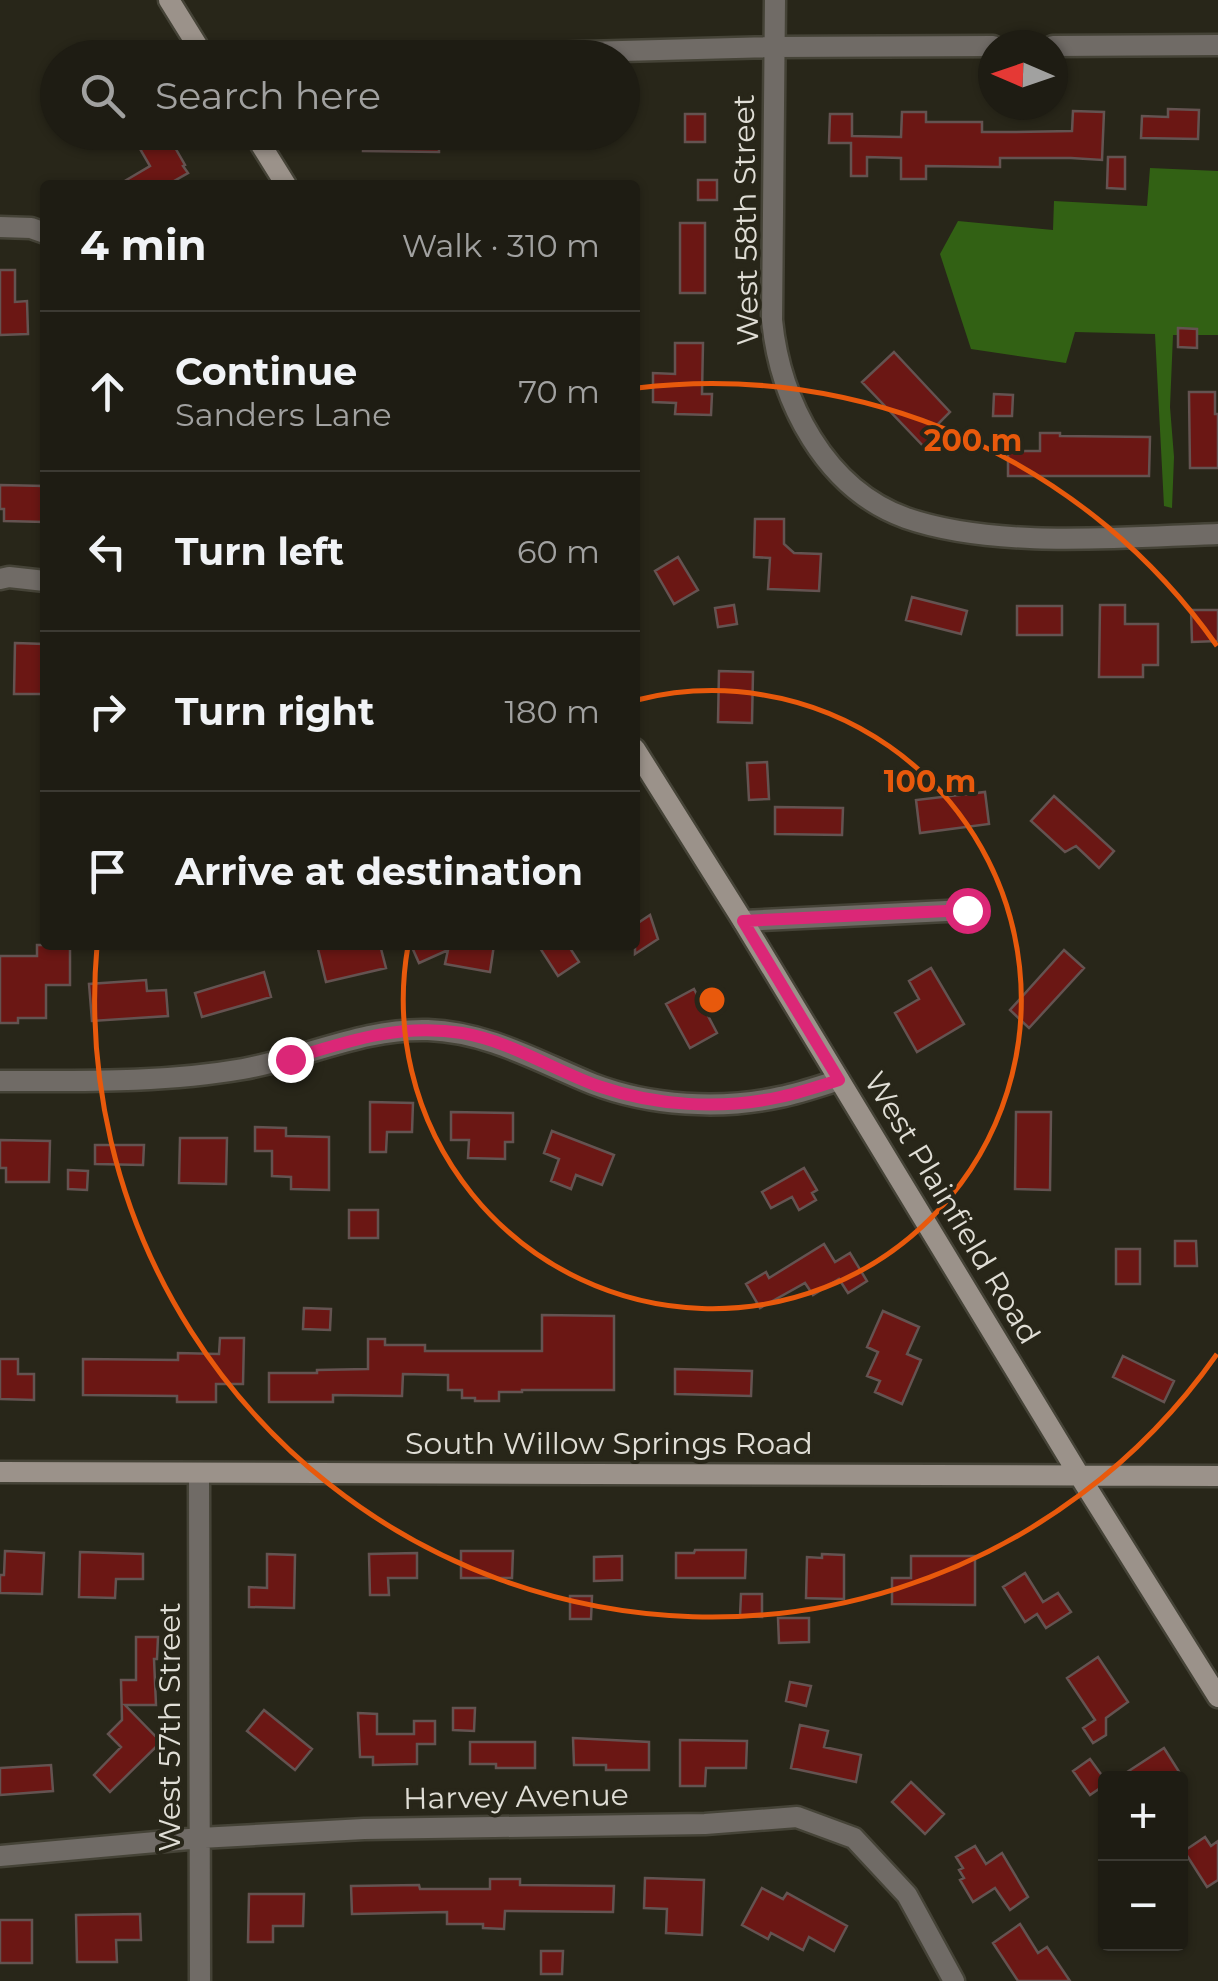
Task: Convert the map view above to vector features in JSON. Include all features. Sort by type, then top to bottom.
[{"type":"main road","points":[[169,0],[194,40]]},
{"type":"main road","points":[[264,150],[283,180]]},
{"type":"main road","name":"West Plainfield Road","points":[[640,757],[1218,1697]]},
{"type":"main road","name":"South Willow Springs Road","points":[[0,1472],[1218,1476]]},
{"type":"street","name":"West 58th Street","points":[[775,0],[774,350],[784,381],[818,450],[845,480],[874,502],[906,518],[952,529],[1001,536],[1073,538],[1218,534]]},
{"type":"street","points":[[1068,46],[1218,45]]},
{"type":"street","points":[[640,50],[978,46]]},
{"type":"street","points":[[0,227],[40,231]]},
{"type":"street","points":[[0,579],[40,580]]},
{"type":"street","points":[[743,921],[967,910]]},
{"type":"street","points":[[0,1081],[158,1080],[197,1076],[290,1059],[376,1034],[428,1030],[493,1041],[598,1086],[655,1102],[706,1105],[778,1098],[839,1080]]},
{"type":"street","name":"West 57th Street","points":[[200,1473],[200,1981]]},
{"type":"street","name":"Harvey Avenue","points":[[0,1856],[200,1838],[364,1829],[705,1824],[797,1817],[854,1838],[906,1895],[954,1981]]},
{"type":"green space","points":[[1150,168],[1218,171],[1218,335],[1173,335],[1172,508],[1164,506],[1155,334],[1075,332],[1066,363],[971,349],[940,254],[958,221],[1053,230],[1054,201],[1147,206]]},
{"type":"building","points":[[1168,109],[1199,110],[1198,139],[1141,138],[1142,116],[1168,117]]},
{"type":"building","points":[[1073,111],[1104,112],[1102,160],[1000,158],[1000,167],[926,166],[926,179],[901,179],[901,158],[867,157],[867,176],[851,176],[851,143],[829,143],[830,114],[852,114],[852,136],[901,137],[902,112],[926,112],[926,122],[982,122],[982,132],[1015,132],[1072,131]]},
{"type":"building","points":[[685,114],[705,114],[705,142],[685,142]]},
{"type":"building","points":[[141,150],[176,150],[188,173],[176,180],[126,180],[150,166]]},
{"type":"building","points":[[439,150],[439,152],[363,151]]},
{"type":"building","points":[[1108,157],[1125,157],[1125,189],[1107,188]]},
{"type":"building","points":[[698,180],[717,180],[717,200],[698,200]]},
{"type":"building","points":[[680,223],[705,223],[705,293],[680,293]]},
{"type":"building","points":[[0,270],[15,270],[15,302],[27,301],[28,334],[0,335]]},
{"type":"building","points":[[1178,328],[1197,329],[1197,348],[1178,347]]},
{"type":"building","points":[[675,343],[703,343],[702,394],[712,394],[711,415],[675,414],[676,403],[653,402],[653,373],[675,374]]},
{"type":"building","points":[[894,352],[950,412],[936,426],[944,434],[927,450],[862,382]]},
{"type":"building","points":[[1189,392],[1215,392],[1218,468],[1190,468]]},
{"type":"building","points":[[994,394],[1013,395],[1012,416],[993,416]]},
{"type":"building","points":[[1040,433],[1150,437],[1149,476],[1008,476],[1008,451],[1040,451]]},
{"type":"building","points":[[0,485],[40,486],[40,522],[4,521],[4,509],[0,509]]},
{"type":"building","points":[[755,519],[784,519],[784,544],[794,553],[821,554],[819,591],[768,589],[770,558],[754,557]]},
{"type":"building","points":[[678,557],[698,590],[674,604],[655,571]]},
{"type":"building","points":[[912,597],[967,611],[961,634],[906,620]]},
{"type":"building","points":[[734,605],[737,624],[718,627],[715,608]]},
{"type":"building","points":[[1100,605],[1125,605],[1125,624],[1158,624],[1158,665],[1143,665],[1143,677],[1099,677]]},
{"type":"building","points":[[1017,606],[1062,606],[1062,635],[1017,635]]},
{"type":"building","points":[[1191,610],[1218,610],[1218,641],[1192,642]]},
{"type":"building","points":[[15,643],[40,644],[40,694],[14,694]]},
{"type":"building","points":[[719,671],[753,672],[752,723],[718,722]]},
{"type":"building","points":[[767,762],[769,799],[749,800],[747,763]]},
{"type":"building","points":[[985,792],[989,824],[920,833],[916,800]]},
{"type":"building","points":[[1054,796],[1114,851],[1099,868],[1076,846],[1065,852],[1031,821]]},
{"type":"building","points":[[775,807],[843,808],[842,835],[775,834]]},
{"type":"building","points":[[650,915],[658,939],[635,954],[635,950],[640,950],[640,922]]},
{"type":"building","points":[[37,945],[40,950],[70,950],[70,985],[46,985],[46,1018],[18,1018],[18,1023],[0,1023],[0,956],[37,956]]},
{"type":"building","points":[[318,950],[381,950],[386,968],[326,982]]},
{"type":"building","points":[[413,950],[448,950],[419,963]]},
{"type":"building","points":[[448,950],[493,950],[490,972],[445,964]]},
{"type":"building","points":[[541,950],[571,950],[579,962],[558,976]]},
{"type":"building","points":[[1064,950],[1084,968],[1029,1028],[1010,1010]]},
{"type":"building","points":[[931,968],[964,1024],[917,1052],[895,1013],[919,999],[909,981]]},
{"type":"building","points":[[264,972],[271,997],[202,1017],[195,993]]},
{"type":"building","points":[[146,980],[147,991],[166,990],[168,1016],[92,1021],[89,984]]},
{"type":"building","points":[[694,989],[717,1033],[690,1048],[666,1004]]},
{"type":"building","points":[[370,1102],[413,1103],[412,1132],[387,1132],[386,1152],[370,1152]]},
{"type":"building","points":[[451,1112],[513,1113],[513,1142],[505,1142],[505,1159],[468,1158],[469,1140],[451,1140]]},
{"type":"building","points":[[1016,1112],[1051,1112],[1050,1190],[1015,1189]]},
{"type":"building","points":[[255,1127],[286,1128],[286,1136],[329,1137],[329,1190],[291,1189],[291,1177],[272,1176],[272,1151],[255,1151]]},
{"type":"building","points":[[552,1131],[614,1155],[602,1185],[576,1175],[571,1189],[551,1181],[559,1159],[544,1153]]},
{"type":"building","points":[[180,1138],[227,1138],[226,1184],[179,1183]]},
{"type":"building","points":[[0,1140],[50,1141],[49,1182],[6,1182],[6,1168],[0,1168]]},
{"type":"building","points":[[95,1145],[144,1145],[143,1165],[95,1164]]},
{"type":"building","points":[[804,1168],[817,1190],[812,1193],[816,1200],[799,1210],[792,1197],[771,1208],[762,1192]]},
{"type":"building","points":[[68,1170],[88,1171],[87,1190],[68,1189]]},
{"type":"building","points":[[349,1210],[378,1210],[378,1238],[349,1238]]},
{"type":"building","points":[[1175,1241],[1196,1241],[1197,1266],[1175,1266]]},
{"type":"building","points":[[824,1244],[835,1262],[850,1253],[867,1281],[848,1293],[839,1279],[813,1295],[805,1283],[760,1308],[746,1284],[766,1272],[769,1278]]},
{"type":"building","points":[[1116,1249],[1140,1249],[1140,1284],[1116,1284]]},
{"type":"building","points":[[304,1308],[331,1309],[330,1330],[303,1329]]},
{"type":"building","points":[[883,1311],[919,1327],[907,1354],[921,1360],[902,1404],[875,1392],[880,1381],[867,1376],[878,1352],[867,1347]]},
{"type":"building","points":[[542,1315],[614,1316],[614,1390],[522,1390],[499,1392],[499,1401],[475,1401],[462,1398],[462,1390],[448,1390],[448,1375],[403,1374],[402,1396],[333,1395],[333,1402],[269,1402],[269,1373],[368,1369],[368,1339],[385,1339],[385,1345],[425,1345],[425,1351],[542,1351]]},
{"type":"building","points":[[220,1338],[244,1338],[243,1384],[216,1384],[216,1402],[177,1402],[177,1396],[83,1395],[83,1359],[178,1360],[178,1353],[219,1354]]},
{"type":"building","points":[[1123,1356],[1174,1381],[1164,1402],[1113,1377]]},
{"type":"building","points":[[0,1359],[18,1359],[18,1374],[34,1374],[34,1400],[0,1399]]},
{"type":"building","points":[[675,1369],[752,1371],[751,1396],[675,1394]]},
{"type":"building","points":[[746,1550],[745,1578],[676,1578],[676,1553]]},
{"type":"building","points":[[5,1551],[44,1553],[42,1594],[0,1593]]},
{"type":"building","points":[[461,1551],[513,1551],[512,1578],[461,1578]]},
{"type":"building","points":[[80,1552],[143,1554],[143,1579],[116,1579],[115,1598],[79,1597]]},
{"type":"building","points":[[417,1553],[417,1578],[388,1578],[389,1595],[370,1595],[369,1554]]},
{"type":"building","points":[[267,1554],[295,1555],[294,1608],[249,1607],[249,1587],[267,1588]]},
{"type":"building","points":[[822,1554],[844,1555],[844,1599],[806,1598],[807,1557],[822,1558]]},
{"type":"building","points":[[622,1556],[622,1580],[594,1581],[594,1557]]},
{"type":"building","points":[[911,1556],[975,1556],[975,1605],[892,1604],[892,1578],[911,1578]]},
{"type":"building","points":[[1025,1573],[1043,1602],[1058,1593],[1071,1612],[1046,1628],[1037,1614],[1025,1622],[1003,1587]]},
{"type":"building","points":[[741,1594],[762,1594],[762,1617],[740,1616]]},
{"type":"building","points":[[570,1596],[592,1596],[591,1619],[570,1619]]},
{"type":"building","points":[[778,1618],[809,1618],[809,1642],[779,1643]]},
{"type":"building","points":[[136,1637],[158,1637],[154,1659],[156,1705],[125,1705],[161,1742],[110,1792],[94,1775],[121,1747],[108,1734],[122,1720],[121,1680],[136,1680]]},
{"type":"building","points":[[1098,1657],[1128,1702],[1106,1718],[1106,1735],[1093,1743],[1083,1728],[1095,1720],[1067,1678]]},
{"type":"building","points":[[790,1682],[811,1686],[806,1706],[786,1701]]},
{"type":"building","points":[[453,1708],[475,1708],[474,1731],[453,1730]]},
{"type":"building","points":[[264,1710],[312,1749],[295,1770],[247,1731]]},
{"type":"building","points":[[358,1713],[377,1714],[377,1734],[414,1734],[414,1721],[435,1721],[435,1744],[417,1744],[417,1764],[373,1765],[373,1757],[360,1757]]},
{"type":"building","points":[[800,1725],[828,1731],[824,1747],[861,1755],[856,1782],[791,1768]]},
{"type":"building","points":[[573,1738],[649,1742],[649,1770],[574,1765]]},
{"type":"building","points":[[680,1740],[747,1741],[746,1768],[706,1768],[705,1786],[680,1786]]},
{"type":"building","points":[[470,1742],[535,1742],[535,1768],[470,1764]]},
{"type":"building","points":[[1164,1748],[1179,1771],[1129,1771]]},
{"type":"building","points":[[1090,1759],[1099,1771],[1098,1790],[1090,1795],[1073,1771]]},
{"type":"building","points":[[51,1765],[53,1791],[0,1795],[0,1768]]},
{"type":"building","points":[[911,1782],[944,1814],[925,1834],[892,1802]]},
{"type":"building","points":[[1205,1837],[1211,1846],[1218,1841],[1218,1880],[1207,1887],[1188,1857],[1188,1848]]},
{"type":"building","points":[[975,1846],[986,1864],[1002,1853],[1028,1897],[1010,1910],[995,1888],[973,1902],[960,1880],[964,1878],[959,1870],[963,1868],[956,1857]]},
{"type":"building","points":[[645,1878],[704,1880],[702,1935],[666,1933],[667,1909],[644,1908]]},
{"type":"building","points":[[490,1879],[520,1879],[520,1885],[614,1886],[613,1912],[505,1911],[504,1929],[483,1928],[483,1924],[447,1924],[447,1912],[352,1914],[351,1886],[490,1889]]},
{"type":"building","points":[[762,1888],[783,1899],[787,1893],[847,1926],[834,1951],[809,1937],[803,1950],[771,1933],[768,1939],[742,1925]]},
{"type":"building","points":[[249,1894],[304,1894],[303,1926],[273,1926],[273,1942],[248,1942]]},
{"type":"building","points":[[140,1914],[141,1940],[116,1940],[117,1962],[77,1962],[76,1915]]},
{"type":"building","points":[[0,1920],[32,1920],[32,1963],[0,1963]]},
{"type":"building","points":[[1020,1924],[1038,1953],[1047,1947],[1070,1981],[1018,1981],[993,1943]]},
{"type":"building","points":[[541,1951],[563,1951],[562,1974],[541,1974]]},
{"type":"route","points":[[290,1059],[365,1036],[428,1030],[493,1041],[598,1086],[655,1102],[706,1105],[778,1098],[839,1080],[743,921],[967,910]]}]
